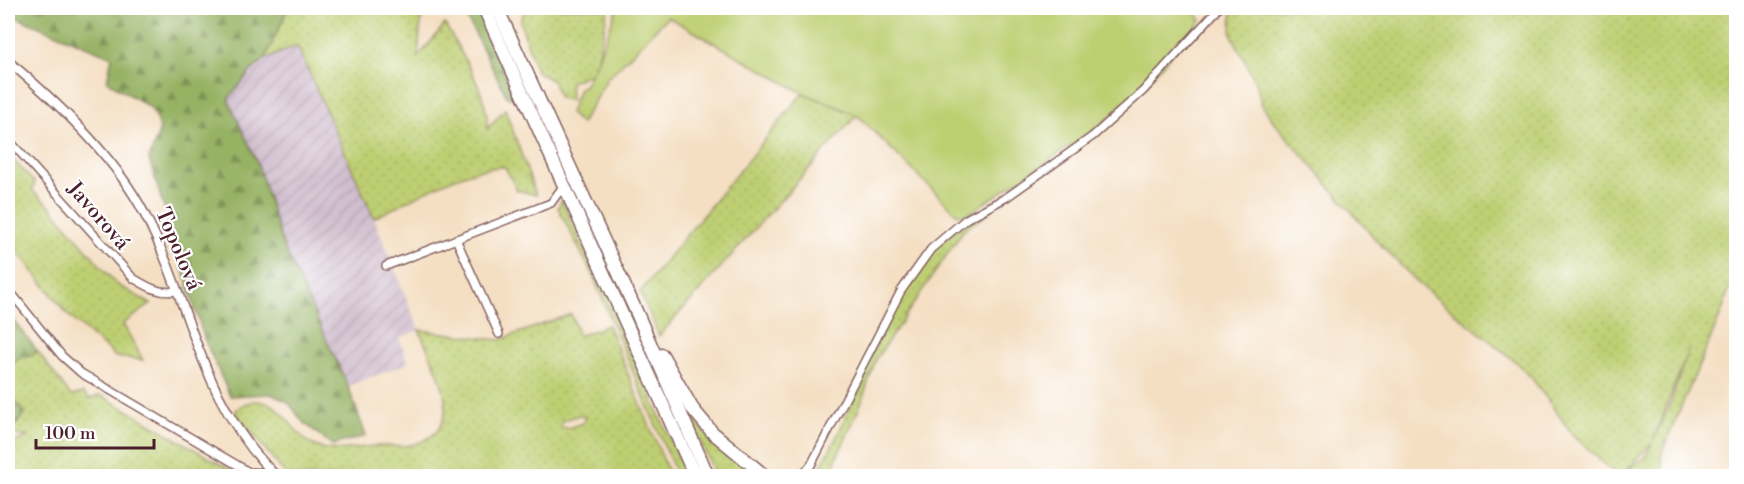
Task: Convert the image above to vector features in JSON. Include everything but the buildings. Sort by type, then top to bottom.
[{"type":"highway","points":[[484,8],[695,477]]},
{"type":"highway","points":[[497,8],[636,311],[708,477]]},
{"type":"highway","points":[[636,311],[692,408],[712,432],[765,477]]},
{"type":"street","points":[[802,477],[811,465],[901,291],[931,249],[966,219],[1007,197],[1093,136],[1143,91],[1219,8]]},
{"type":"street","name":"Topolová","points":[[8,61],[52,101],[118,171],[145,215],[208,378],[224,411],[249,447],[274,475]]},
{"type":"street","name":"Javorová","points":[[8,139],[133,278],[154,290],[165,293],[176,291]]},
{"type":"street","points":[[386,266],[551,203],[564,185]]},
{"type":"street","points":[[456,239],[499,334]]},
{"type":"street","points":[[8,289],[62,356],[81,372],[249,472],[274,475]]},
{"type":"shaded area","points":[[297,46],[374,218],[419,330],[399,338],[408,363],[348,386],[283,245],[257,162],[228,99],[251,71],[265,59]]},
{"type":"green space","points":[[8,8],[288,8],[265,59],[251,71],[228,99],[257,162],[283,245],[348,386],[366,436],[332,445],[303,422],[288,402],[271,394],[230,396],[205,341],[149,159],[160,129],[151,108],[107,81],[112,57],[8,14]]},
{"type":"green space","points":[[288,8],[422,8],[418,57],[445,24],[479,89],[487,117],[487,129],[505,109],[536,195],[517,190],[505,167],[489,168],[455,178],[374,218],[297,46],[265,59]]},
{"type":"green space","points":[[462,8],[478,8],[515,99],[507,97]]},
{"type":"green space","points":[[526,8],[608,8],[598,59],[590,74],[570,82],[571,100],[559,98],[553,81],[536,71],[520,21]]},
{"type":"green space","points":[[617,8],[1192,8],[1201,20],[1152,77],[1096,129],[968,214],[958,215],[857,115],[803,93],[668,17],[607,79],[581,124],[570,113],[579,88],[584,86],[598,59]]},
{"type":"green space","points":[[1235,8],[1736,8],[1736,268],[1721,314],[1662,452],[1663,476],[1622,476],[1625,472],[1618,475],[1612,471],[1573,435],[1531,377],[1517,363],[1419,284],[1376,240],[1273,121],[1262,105],[1256,83],[1231,33],[1232,12]],"holes":[[[1689,348],[1670,404],[1654,439],[1654,438]],[[1652,443],[1646,457],[1627,470]]]},
{"type":"green space","points":[[803,93],[857,115],[659,336],[640,292]]},
{"type":"green space","points":[[14,161],[35,183],[32,190],[50,206],[116,284],[151,304],[123,324],[143,360],[116,357],[68,315],[8,240],[8,164]]},
{"type":"green space","points":[[562,200],[687,476],[677,476],[590,270],[558,208]]},
{"type":"green space","points":[[990,212],[963,231],[876,359],[859,409],[832,468],[826,476],[815,476],[839,432],[895,305],[914,275],[935,248],[961,226]]},
{"type":"green space","points":[[8,313],[38,352],[8,363]]},
{"type":"green space","points":[[571,314],[579,336],[608,325],[670,476],[287,476],[235,412],[249,402],[267,403],[279,411],[305,440],[325,449],[411,445],[430,437],[441,425],[445,411],[440,378],[419,330],[499,340]],"holes":[[[579,415],[585,416],[583,423],[568,428],[561,427],[562,421]]]},
{"type":"green space","points":[[38,352],[71,396],[83,393],[90,399],[101,395],[241,476],[116,476],[107,469],[109,476],[8,476],[8,445],[29,436],[8,435],[25,413],[8,393],[8,363]]},
{"type":"green space","points":[[8,393],[25,414],[8,432]]},
{"type":"green space","points":[[688,415],[713,441],[754,476],[716,476]]}]
